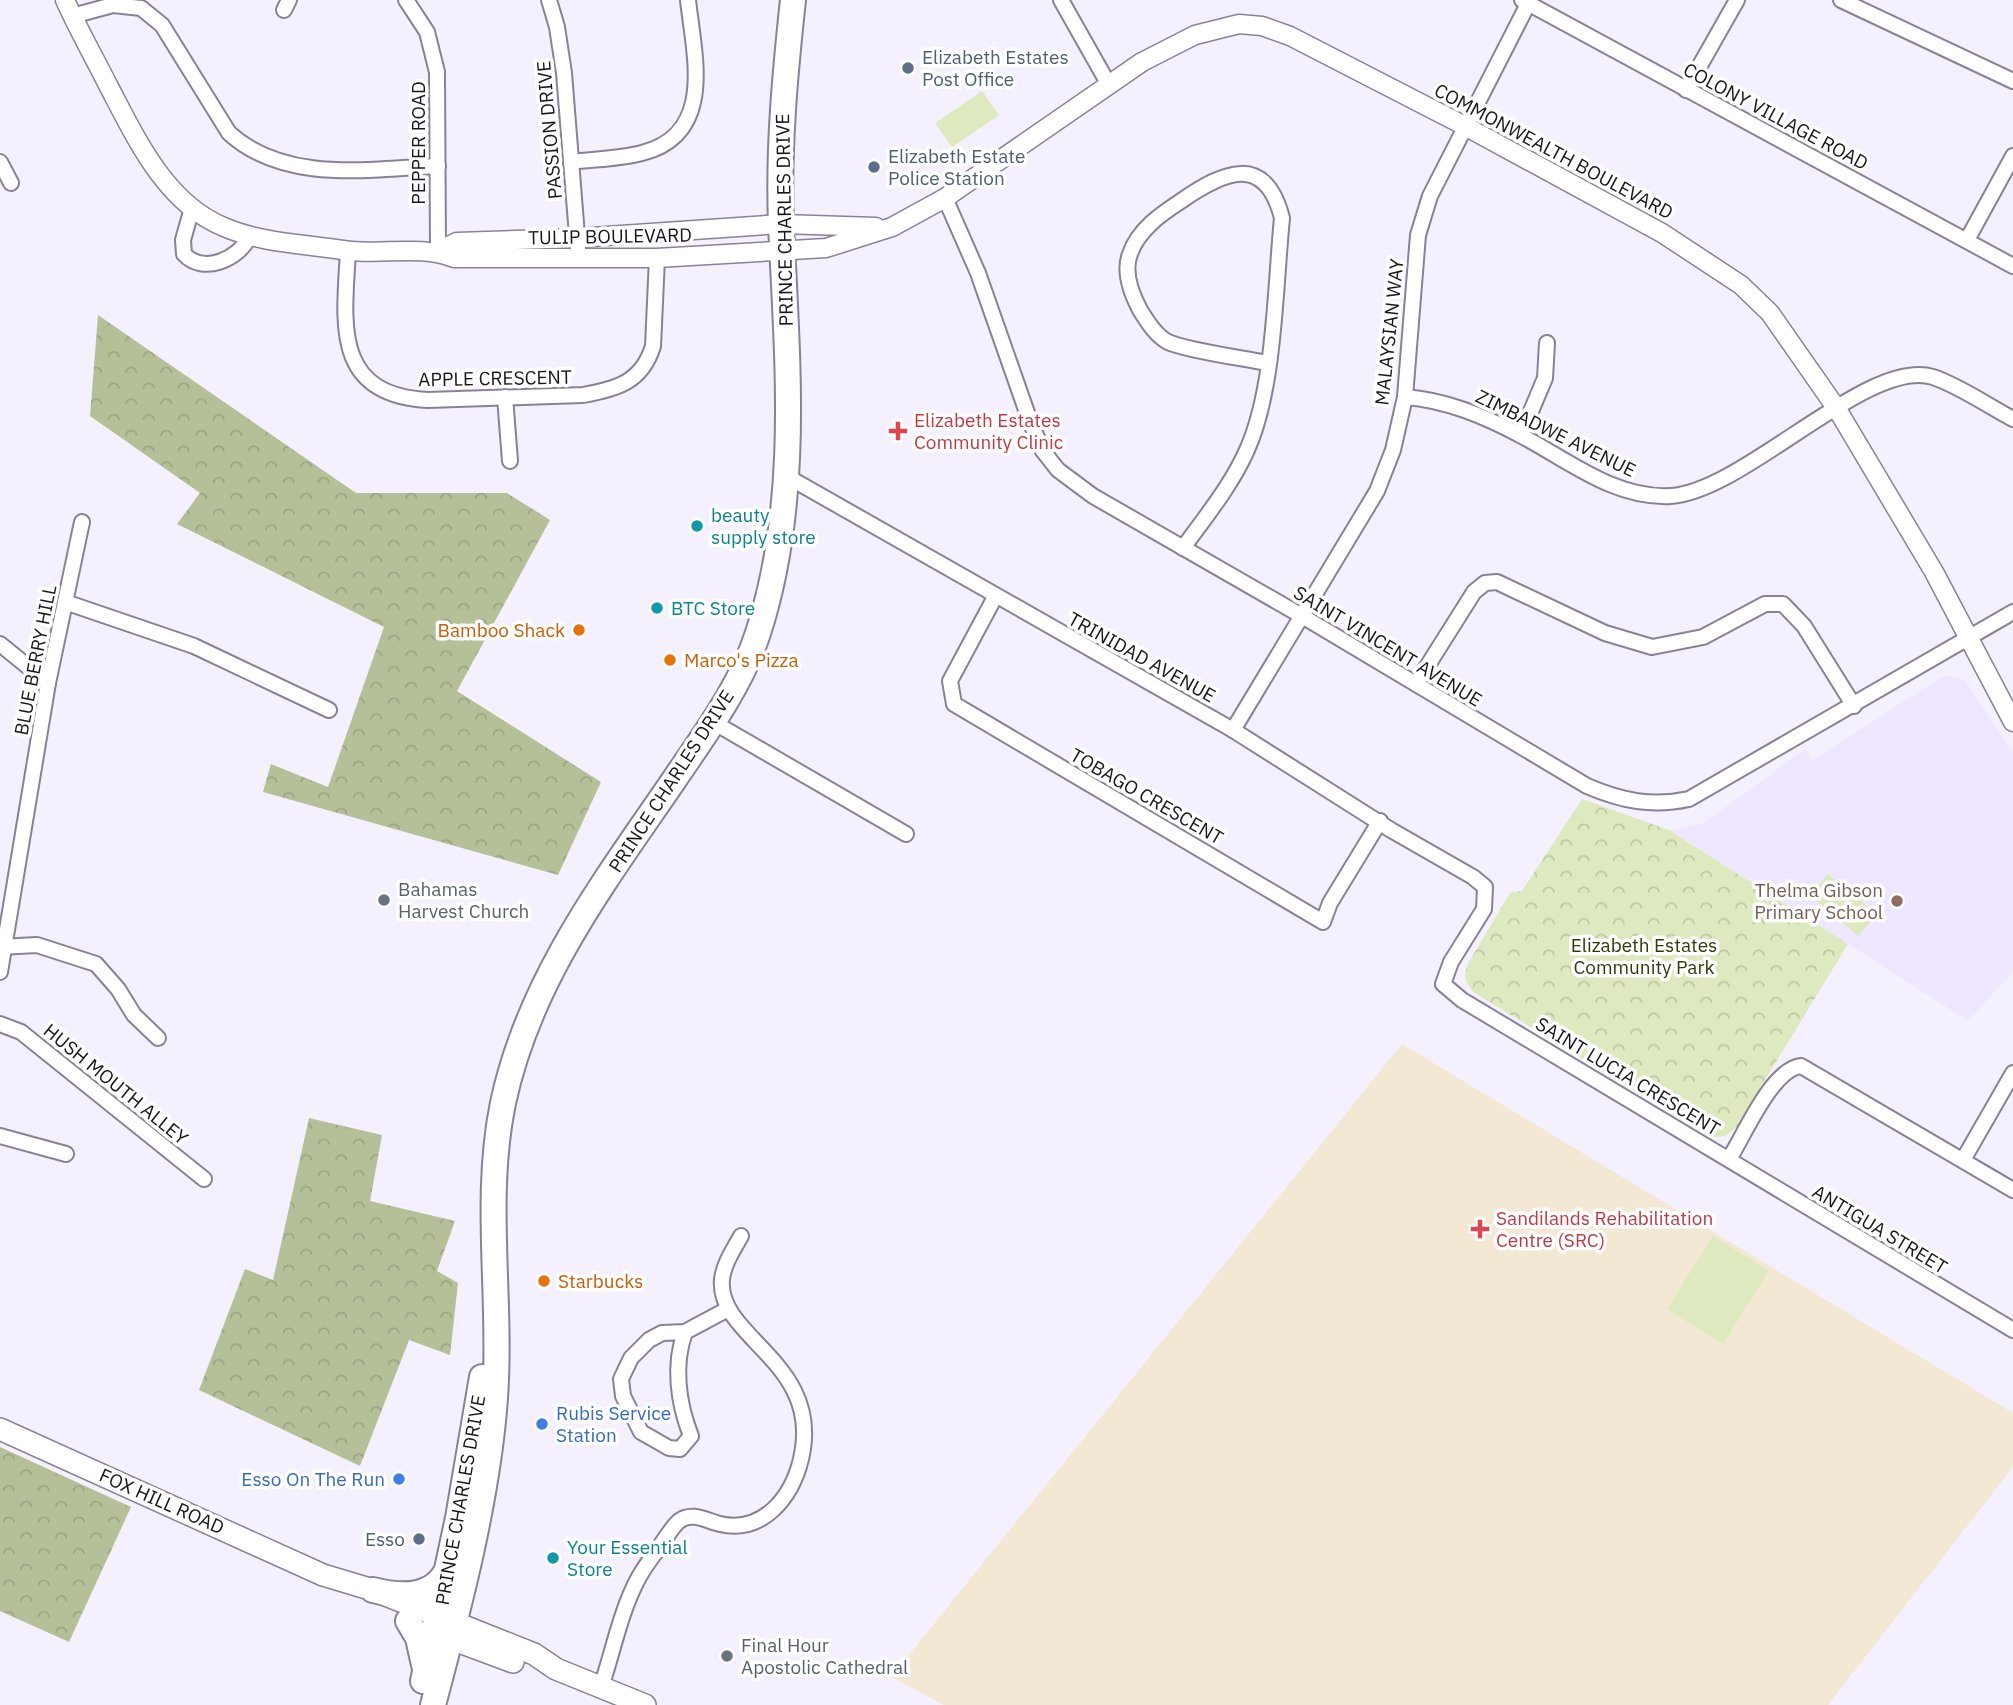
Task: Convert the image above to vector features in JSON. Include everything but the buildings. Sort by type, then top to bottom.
[{"type":"highway","name":"PRINCE CHARLES DRIVE","points":[[417,1705],[424,1676],[444,1628],[490,1449],[495,1393],[493,1188],[504,1101],[525,1031],[560,952],[713,722],[757,638],[776,561],[788,477],[784,252],[781,224],[783,98],[793,0]]},
{"type":"highway","name":"PRINCE CHARLES DRIVE","points":[[433,1705],[444,1628],[448,1569],[494,1293]]},
{"type":"highway","points":[[373,1591],[394,1595],[420,1593],[438,1584],[448,1569]]},
{"type":"highway","points":[[408,1621],[418,1637],[424,1656],[424,1676]]},
{"type":"main road","name":"FOX HILL ROAD","points":[[0,1429],[323,1575],[373,1591],[444,1628],[529,1667],[556,1669],[645,1705]]},
{"type":"main road","name":"FOX HILL ROAD","points":[[323,1575],[368,1603],[408,1621],[444,1628]]},
{"type":"street","name":"PEPPER ROAD","points":[[406,0],[427,32],[437,72],[438,251]]},
{"type":"street","name":"PASSION DRIVE","points":[[549,0],[565,73],[578,258]]},
{"type":"street","points":[[571,162],[654,150],[673,137],[690,116],[697,92],[688,0]]},
{"type":"street","points":[[1061,0],[1109,85]]},
{"type":"street","points":[[1686,90],[1737,0]]},
{"type":"street","points":[[1841,0],[2013,81]]},
{"type":"street","name":"COLONY VILLAGE ROAD","points":[[1525,2],[2013,266]]},
{"type":"street","name":"MALAYSIAN WAY","points":[[1233,730],[1377,491],[1392,450],[1405,397],[1418,235],[1430,196],[1525,2]]},
{"type":"street","points":[[68,8],[113,5],[141,8],[162,25],[229,133],[243,145],[273,159],[307,169],[438,166]]},
{"type":"street","name":"TULIP BOULEVARD","points":[[68,8],[141,146],[171,189],[192,208],[220,226],[250,237],[348,251],[438,251],[454,258],[657,258],[784,252]]},
{"type":"street","name":"COMMONWEALTH BOULEVARD","points":[[784,252],[827,248],[892,227],[945,198],[1142,62],[1195,35],[1239,24],[1262,26],[1290,36],[1463,125],[1662,233],[1741,285],[1770,313],[1837,409],[1934,572],[2013,722]]},
{"type":"street","points":[[1966,240],[2013,156]]},
{"type":"street","points":[[1183,548],[1228,486],[1247,449],[1257,421],[1267,363],[1282,218],[1277,197],[1260,181],[1246,173],[1227,174],[1202,186],[1143,231],[1130,253],[1126,272],[1136,302],[1148,324],[1167,342],[1267,363]]},
{"type":"street","name":"SAINT VINCENT AVENUE","points":[[945,198],[978,274],[1031,424],[1043,451],[1058,470],[1093,496],[1302,616],[1587,786],[1635,802],[1662,805],[1689,799],[2013,612]]},
{"type":"street","points":[[192,208],[183,240],[184,254],[191,262],[203,264],[222,261],[243,250],[250,237]]},
{"type":"street","points":[[781,224],[892,227]]},
{"type":"street","name":"TULIP BOULEVARD","points":[[438,251],[457,242],[577,238],[781,224]]},
{"type":"street","name":"APPLE CRESCENT","points":[[348,251],[346,340],[353,359],[367,379],[379,389],[409,399],[583,395],[632,381],[649,359],[653,346],[657,258]]},
{"type":"street","points":[[1521,435],[1545,378],[1547,343]]},
{"type":"street","name":"ZIMBADWE AVENUE","points":[[1405,397],[1454,406],[1521,435],[1608,483],[1631,491],[1673,496],[1706,485],[1730,473],[1869,390],[1911,375],[1933,377],[2013,419]]},
{"type":"street","points":[[505,397],[510,461]]},
{"type":"street","name":"TRINIDAD AVENUE","points":[[788,477],[1233,730],[1391,830],[1473,877]]},
{"type":"street","name":"BLUE BERRY HILL","points":[[0,972],[2,947],[48,683],[82,522]]},
{"type":"street","points":[[1416,684],[1474,592],[1485,583],[1497,582],[1605,633],[1652,646],[1703,637],[1765,604],[1783,604],[1804,626],[1854,706]]},
{"type":"street","name":"TOBAGO CRESCENT","points":[[995,597],[950,681],[954,704],[1322,922],[1330,903],[1380,821]]},
{"type":"street","points":[[65,601],[194,646],[329,710]]},
{"type":"street","points":[[0,644],[48,683]]},
{"type":"street","points":[[713,722],[906,834]]},
{"type":"street","name":"SAINT LUCIA CRESCENT","points":[[1473,877],[1485,887],[1487,899],[1451,962],[1443,984],[1462,1000],[1729,1159],[1778,1077],[1791,1067],[1801,1066],[2013,1190]]},
{"type":"street","points":[[2,947],[37,945],[96,964],[118,989],[134,1015],[158,1038]]},
{"type":"street","name":"HUSH MOUTH ALLEY","points":[[0,1024],[21,1032],[204,1179]]},
{"type":"street","points":[[1963,1160],[2013,1073]]},
{"type":"street","points":[[0,1136],[66,1154]]},
{"type":"street","name":"ANTIGUA STREET","points":[[1729,1159],[2013,1330]]},
{"type":"street","points":[[601,1687],[638,1578],[676,1524],[693,1517],[723,1525],[761,1520],[782,1502],[800,1462],[804,1425],[794,1388],[773,1359],[728,1309],[722,1279],[725,1265],[741,1236]]},
{"type":"street","points":[[685,1332],[677,1364],[685,1421],[691,1436],[680,1449],[669,1448],[641,1432],[623,1396],[621,1379],[631,1358],[649,1340],[662,1333],[685,1332],[728,1309]]},
{"type":"shaded area","name":"Thelma Gibson Primary School","points":[[1945,675],[1965,680],[2013,753],[2013,972],[1968,1021],[1670,830],[1702,824],[1805,749],[1812,760]]},
{"type":"shaded area","name":"Sandilands Rehabilitation Centre (SRC)","points":[[1402,1044],[2013,1413],[2013,1467],[1828,1705],[944,1705],[891,1677]]},
{"type":"green space","points":[[982,91],[999,115],[952,147],[935,123]]},
{"type":"green space","points":[[98,315],[356,493],[507,493],[550,520],[457,691],[601,782],[558,875],[263,792],[271,764],[328,787],[384,627],[177,524],[200,493],[90,416]]},
{"type":"green space","name":"Elizabeth Estates Community Park","points":[[1582,799],[1669,830],[1848,944],[1737,1126],[1726,1135],[1714,1137],[1705,1134],[1475,993],[1467,982],[1465,974],[1469,962],[1510,893],[1522,891]]},
{"type":"green space","points":[[1828,874],[1877,914],[1858,936],[1810,896]]},
{"type":"green space","points":[[309,1118],[382,1135],[370,1201],[455,1221],[437,1271],[458,1283],[450,1355],[409,1340],[360,1466],[199,1390],[245,1269],[273,1280]]},
{"type":"green space","points":[[1713,1236],[1769,1271],[1723,1344],[1667,1309]]},
{"type":"green space","points":[[0,1447],[131,1507],[69,1642],[0,1611]]},
{"type":"place","name":"Elizabeth Estates Post Office","points":[[908,68]]},
{"type":"place","name":"Elizabeth Estate Police Station","points":[[874,167]]},
{"type":"place","name":"Elizabeth Estates Community Clinic","points":[[898,431]]},
{"type":"place","name":"beauty supply store","points":[[697,526]]},
{"type":"place","name":"BTC Store","points":[[657,608]]},
{"type":"place","name":"Bamboo Shack","points":[[579,630]]},
{"type":"place","name":"Marco's Pizza","points":[[670,660]]},
{"type":"place","name":"Bahamas Harvest Church","points":[[384,900]]},
{"type":"place","name":"Thelma Gibson Primary School","points":[[1897,901]]},
{"type":"place","name":"Sandilands Rehabilitation Centre (SRC)","points":[[1480,1229]]},
{"type":"place","name":"Starbucks","points":[[544,1281]]},
{"type":"place","name":"Rubis Service Station","points":[[542,1424]]},
{"type":"place","name":"Esso On The Run","points":[[399,1479]]},
{"type":"place","name":"Esso","points":[[419,1539]]},
{"type":"place","name":"Your Essential Store","points":[[553,1558]]},
{"type":"place","name":"Final Hour Apostolic Cathedral","points":[[727,1656]]}]
